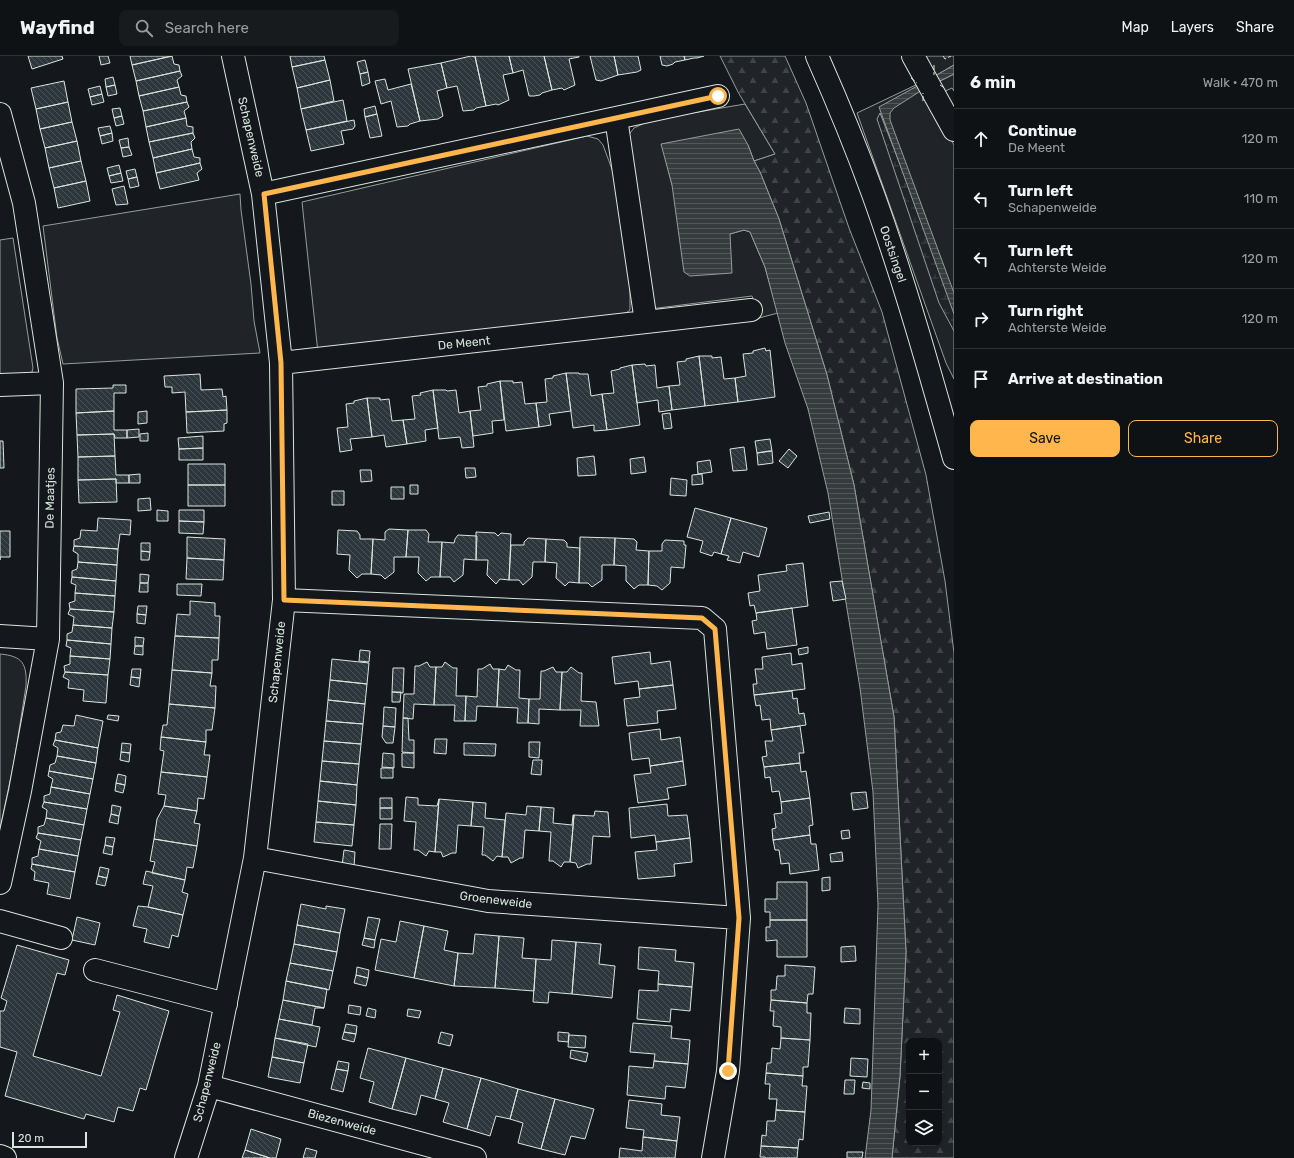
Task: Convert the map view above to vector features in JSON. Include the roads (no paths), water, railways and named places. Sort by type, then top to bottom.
[{"type":"street","name":"Schapenweide","points":[[186,1158],[209,1086],[255,858],[284,600],[281,363],[264,194],[233,56]]},
{"type":"street","name":"Oostsingel","points":[[817,56],[843,115],[873,194],[903,283],[954,458]]},
{"type":"street","points":[[913,56],[954,130]]},
{"type":"street","points":[[264,194],[718,96]]},
{"type":"street","name":"De Maatjes","points":[[0,114],[24,204],[52,383],[48,639],[20,791],[0,883]]},
{"type":"street","points":[[616,118],[646,322]]},
{"type":"street","name":"De Meent","points":[[281,363],[751,310]]},
{"type":"street","points":[[0,386],[52,383]]},
{"type":"street","points":[[284,600],[702,618],[715,629],[739,918],[728,1071],[713,1158]]},
{"type":"street","points":[[0,636],[48,639]]},
{"type":"street","name":"Groeneweide","points":[[255,858],[488,901],[739,918]]},
{"type":"street","points":[[0,921],[61,938]]},
{"type":"street","points":[[95,970],[226,1004]]},
{"type":"street","name":"Biezenweide","points":[[209,1086],[475,1158]]},
{"type":"street","points":[[0,1156],[6,1158]]}]
